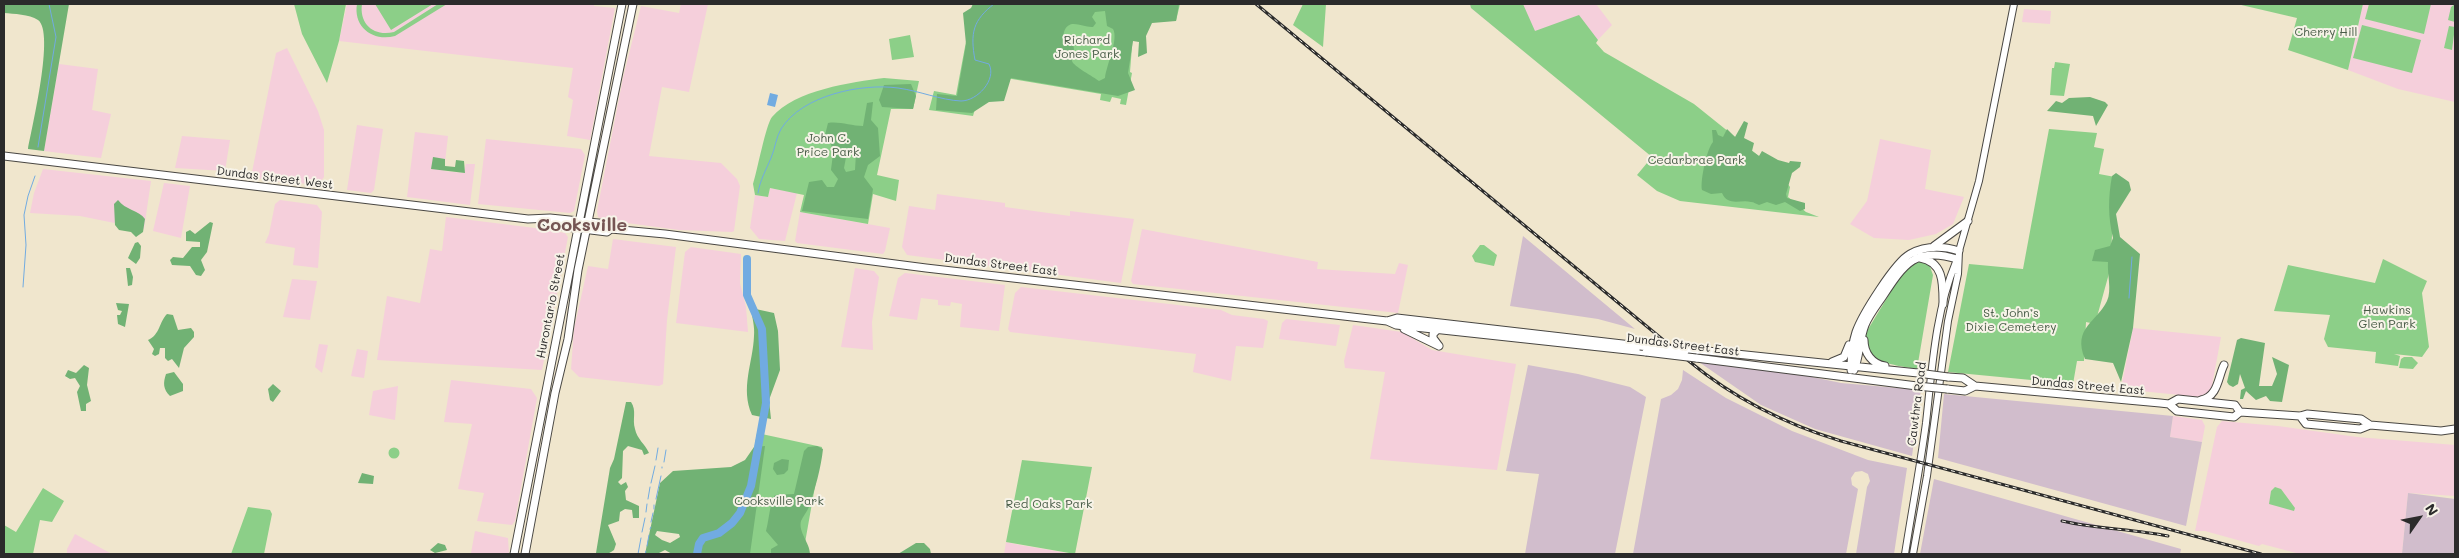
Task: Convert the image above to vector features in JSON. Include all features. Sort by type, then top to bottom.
[{"type":"main road","name":"Hurontario Street","points":[[525,554],[555,393],[568,339],[589,163],[622,4]]},
{"type":"main road","name":"Hurontario Street","points":[[514,554],[583,225],[633,4]]},
{"type":"main road","name":"Cawthra Road","points":[[1905,554],[1919,475],[1943,304],[1979,180],[2014,4]]},
{"type":"main road","name":"Dundas Street West","points":[[4,156],[316,193],[375,202],[544,220],[550,225],[583,225]]},
{"type":"main road","points":[[1927,249],[1940,243],[1968,221]]},
{"type":"main road","name":"Dundas Street East","points":[[583,225],[607,232],[612,229],[736,243],[1127,292],[1387,321],[1396,325],[1643,349],[1698,350],[1812,361],[1964,378],[1975,386],[2168,404],[2178,399],[2235,404],[2240,412]]},
{"type":"main road","points":[[1851,377],[1859,332],[1895,266],[1911,253],[1927,249],[1943,247],[1958,255]]},
{"type":"main road","points":[[1812,361],[1834,362],[1841,359],[1848,351],[1851,335],[1859,332],[1899,272],[1917,258],[1935,254],[1958,255]]},
{"type":"main road","name":"Cawthra Road","points":[[1913,554],[1927,476],[1948,321],[1958,274],[1958,255]]},
{"type":"main road","points":[[1917,258],[1927,259],[1936,266],[1942,279],[1943,304]]},
{"type":"main road","name":"Dundas Street East","points":[[1387,321],[1397,318],[1917,386],[1965,391],[1975,386]]},
{"type":"main road","points":[[1396,325],[1439,346],[1433,338],[1433,334],[1438,329]]},
{"type":"main road","points":[[1859,332],[1864,347],[1873,360],[1880,365],[1901,368],[1906,372]]},
{"type":"main road","points":[[2191,400],[2206,399],[2213,393],[2224,365]]},
{"type":"main road","name":"Dundas Street East","points":[[2168,404],[2177,411],[2234,417],[2240,412],[2300,416],[2306,424],[2360,429],[2370,425],[2454,432]]},
{"type":"shaded area","points":[[347,4],[594,4],[594,6],[615,8],[590,140],[567,136],[573,100],[568,97],[573,68],[339,41]]},
{"type":"shaded area","points":[[681,4],[708,4],[689,92],[662,87],[649,156],[721,163],[737,179],[740,186],[734,231],[732,232],[679,230],[605,220],[598,217],[597,211],[623,78],[641,6],[679,13]]},
{"type":"shaded area","points":[[1470,4],[1596,4],[1612,25],[1595,43],[1553,75],[1471,8]]},
{"type":"shaded area","points":[[2363,4],[2455,4],[2455,102],[2398,89],[2348,70]]},
{"type":"shaded area","points":[[2024,9],[2051,11],[2050,24],[2022,22]]},
{"type":"shaded area","points":[[287,48],[318,111],[324,130],[324,177],[319,184],[285,183],[251,177],[276,53]]},
{"type":"shaded area","points":[[59,64],[98,69],[92,110],[111,114],[101,158],[44,151]]},
{"type":"shaded area","points":[[357,125],[383,129],[374,190],[371,193],[347,190]]},
{"type":"shaded area","points":[[415,132],[448,136],[444,171],[464,173],[466,164],[475,164],[470,205],[407,197]]},
{"type":"shaded area","points":[[182,136],[230,140],[225,171],[175,168]]},
{"type":"shaded area","points":[[486,139],[581,149],[585,155],[574,211],[570,213],[478,204]]},
{"type":"shaded area","points":[[1880,139],[1931,150],[1925,189],[1964,197],[1953,224],[1936,234],[1909,240],[1874,238],[1850,224],[1867,201]]},
{"type":"shaded area","points":[[43,169],[151,181],[144,229],[80,216],[30,213],[34,193]]},
{"type":"shaded area","points":[[164,183],[190,186],[181,238],[153,231]]},
{"type":"shaded area","points":[[770,188],[797,193],[785,241],[759,239],[750,228],[755,195],[768,197]]},
{"type":"shaded area","points":[[937,194],[1005,203],[1005,207],[1070,216],[1070,211],[1134,219],[1121,283],[907,255],[902,247],[909,206],[935,210]]},
{"type":"shaded area","points":[[280,200],[317,205],[322,212],[318,268],[293,265],[295,248],[265,243],[269,234],[275,204]]},
{"type":"shaded area","points":[[800,212],[890,228],[885,251],[883,254],[797,243],[795,241]]},
{"type":"shaded area","points":[[446,217],[543,229],[565,233],[568,237],[542,370],[377,360],[387,296],[420,303],[430,249],[442,251]]},
{"type":"shaded area","points":[[1142,229],[1318,262],[1317,269],[1395,274],[1399,263],[1408,265],[1398,313],[1133,284],[1131,281]]},
{"type":"shaded area","points":[[1523,236],[1635,329],[1598,319],[1510,306]]},
{"type":"shaded area","points":[[613,239],[676,247],[667,320],[663,384],[659,386],[579,377],[571,369],[574,329],[588,266],[608,269]]},
{"type":"shaded area","points":[[691,247],[741,254],[740,283],[746,307],[748,332],[676,323],[685,252]]},
{"type":"shaded area","points":[[855,268],[874,271],[879,277],[872,322],[873,350],[841,347]]},
{"type":"shaded area","points":[[905,273],[1005,285],[999,331],[960,327],[962,304],[951,302],[950,306],[938,305],[938,300],[921,298],[917,320],[889,316],[898,278]]},
{"type":"shaded area","points":[[292,279],[317,281],[310,320],[283,317]]},
{"type":"shaded area","points":[[1021,287],[1221,310],[1232,315],[1264,319],[1268,321],[1263,348],[1236,346],[1231,381],[1193,372],[1196,354],[1010,332],[1008,329],[1015,293]]},
{"type":"shaded area","points":[[1286,319],[1340,325],[1336,346],[1279,339],[1282,323]]},
{"type":"shaded area","points":[[1353,325],[1402,332],[1432,350],[1516,364],[1497,470],[1370,459],[1385,372],[1345,368],[1344,361]]},
{"type":"shaded area","points":[[2133,328],[2221,337],[2211,391],[2199,397],[2121,389]]},
{"type":"shaded area","points":[[319,344],[328,345],[322,373],[315,367]]},
{"type":"shaded area","points":[[357,349],[368,351],[364,378],[351,376]]},
{"type":"shaded area","points":[[1699,362],[1798,374],[1841,383],[1921,390],[1912,456],[1815,429],[1761,405]]},
{"type":"shaded area","points":[[1528,365],[1578,374],[1630,387],[1646,397],[1615,554],[1525,554],[1539,474],[1506,471]]},
{"type":"shaded area","points":[[1683,370],[1726,398],[1792,431],[1868,460],[1907,468],[1894,554],[1856,554],[1867,487],[1870,481],[1868,474],[1862,471],[1855,472],[1851,478],[1852,485],[1858,489],[1846,554],[1633,554],[1661,399],[1671,395],[1678,389],[1682,380]]},
{"type":"shaded area","points":[[451,380],[531,389],[537,398],[515,521],[512,525],[477,521],[484,493],[458,489],[472,424],[444,422]]},
{"type":"shaded area","points":[[398,386],[395,420],[369,415],[373,391]]},
{"type":"shaded area","points":[[1944,394],[2173,416],[2170,437],[2202,442],[2186,526],[1938,458]]},
{"type":"shaded area","points":[[2173,416],[2202,420],[2205,426],[2202,442],[2170,437]]},
{"type":"shaded area","points":[[2222,421],[2278,426],[2357,437],[2455,445],[2455,496],[2408,493],[2402,554],[2300,554],[2262,544],[2259,546],[2205,531],[2195,531],[2217,427]]},
{"type":"shaded area","points":[[1934,479],[2181,549],[2180,554],[1920,554]]},
{"type":"shaded area","points":[[2408,493],[2455,499],[2455,554],[2402,554]]},
{"type":"shaded area","points":[[475,531],[508,538],[509,554],[471,553]]},
{"type":"shaded area","points":[[75,534],[112,554],[67,554],[67,549]]},
{"type":"shaded area","points":[[1006,542],[1020,545],[1074,554],[1004,554]]},
{"type":"green space","points":[[4,4],[69,4],[44,151],[28,149],[41,81],[44,42],[43,28],[38,20],[34,18],[4,13]]},
{"type":"green space","points":[[294,4],[346,4],[339,41],[327,83],[302,34]]},
{"type":"green space","points":[[357,4],[362,4],[363,18],[369,27],[380,33],[387,33],[394,32],[438,4],[447,4],[395,36],[379,37],[372,35],[361,26],[358,20]]},
{"type":"green space","points":[[375,4],[433,4],[391,30]]},
{"type":"green space","name":"Richard Jones Park","points":[[973,4],[1180,4],[1176,21],[1134,21],[1130,72],[1132,73],[1126,105],[1120,104],[1121,99],[1112,97],[1110,102],[1100,100],[1101,94],[1006,78],[990,99],[975,109],[973,116],[929,110],[934,91],[956,95]]},
{"type":"green space","name":"Richard Jones Park","points":[[973,4],[1179,4],[1176,21],[1152,23],[1146,36],[1147,53],[1138,57],[1139,42],[1133,41],[1128,73],[1135,90],[1118,96],[1011,78],[1004,101],[989,102],[972,113],[936,110],[937,94],[957,96],[966,44],[963,13],[971,8]],"holes":[[[1105,11],[1107,26],[1113,29],[1113,46],[1105,78],[1099,81],[1073,63],[1073,45],[1067,44],[1064,32],[1069,25],[1073,24],[1093,27],[1096,23],[1092,17],[1095,12]]]},
{"type":"green space","points":[[1303,4],[1326,4],[1323,47],[1293,25]]},
{"type":"green space","name":"Cedarbrae Park","points":[[1470,4],[1523,4],[1535,31],[1579,15],[1598,40],[1596,43],[1604,52],[1694,104],[1780,173],[1790,187],[1788,197],[1806,212],[1819,217],[1680,201],[1657,191],[1637,175],[1652,157],[1471,8]]},
{"type":"green space","name":"Cherry Hill","points":[[2237,4],[2363,4],[2348,70],[2288,50],[2297,18]]},
{"type":"green space","points":[[2369,4],[2431,4],[2424,34],[2365,19]]},
{"type":"green space","points":[[2455,4],[2455,22],[2448,20],[2451,7]]},
{"type":"green space","points":[[2362,25],[2421,40],[2412,73],[2353,58]]},
{"type":"green space","points":[[2449,26],[2455,27],[2452,50],[2444,48]]},
{"type":"green space","points":[[910,35],[914,57],[892,60],[889,39]]},
{"type":"green space","points":[[2055,62],[2070,64],[2064,96],[2050,95],[2052,68],[2054,68]]},
{"type":"green space","name":"John C. Price Park","points":[[884,78],[919,81],[913,109],[891,109],[877,175],[899,180],[896,201],[873,194],[868,224],[800,212],[804,195],[770,188],[768,197],[755,195],[753,184],[767,129],[772,117],[782,108],[809,94],[841,85]]},
{"type":"green space","points":[[911,84],[916,96],[913,109],[882,107],[879,100],[884,85]]},
{"type":"green space","points":[[2090,97],[2105,102],[2108,105],[2096,126],[2093,116],[2047,111],[2056,101],[2062,103],[2069,98]]},
{"type":"green space","points":[[873,102],[871,120],[878,128],[880,156],[868,165],[864,177],[873,189],[868,219],[802,211],[809,182],[822,180],[827,187],[834,187],[838,179],[831,170],[832,147],[825,135],[828,123],[863,126],[867,103]],"holes":[[[851,149],[856,153],[855,170],[846,172],[844,168],[847,152]]]},
{"type":"green space","points":[[1744,121],[1748,123],[1744,138],[1754,143],[1752,151],[1759,156],[1762,151],[1778,160],[1789,163],[1790,161],[1801,162],[1800,167],[1792,173],[1786,194],[1787,198],[1805,203],[1805,209],[1800,211],[1785,202],[1776,205],[1767,202],[1759,205],[1747,201],[1735,202],[1728,200],[1722,193],[1711,194],[1702,190],[1704,165],[1713,142],[1712,130],[1716,130],[1718,135],[1723,137],[1727,129],[1735,137]]},
{"type":"green space","name":"St. John’s Dixie Cemetery","points":[[2049,129],[2097,133],[2094,147],[2104,149],[2099,174],[2115,177],[2111,255],[2113,259],[2095,324],[2086,322],[2084,361],[2077,361],[2073,384],[1948,372],[1969,264],[2023,269]]},
{"type":"green space","points":[[433,157],[445,159],[445,166],[455,167],[456,160],[464,161],[465,173],[431,169]]},
{"type":"green space","points":[[2116,173],[2129,182],[2131,190],[2116,214],[2120,237],[2140,254],[2133,328],[2121,382],[2113,363],[2085,359],[2082,348],[2082,340],[2087,326],[2103,308],[2108,297],[2108,262],[2092,261],[2095,250],[2110,246],[2113,238],[2109,215],[2109,200],[2112,176]]},
{"type":"green space","points":[[118,200],[145,219],[143,232],[136,237],[131,232],[119,230],[115,225],[114,204]]},
{"type":"green space","points":[[210,222],[213,223],[207,252],[201,260],[205,270],[201,276],[196,275],[190,266],[172,265],[170,260],[173,257],[183,258],[192,247],[200,247],[200,242],[186,241],[186,232],[190,230],[195,234]]},
{"type":"green space","points":[[138,242],[141,246],[140,258],[136,264],[128,258],[135,243]]},
{"type":"green space","points":[[1480,245],[1484,245],[1497,255],[1494,266],[1475,262],[1472,256]]},
{"type":"green space","name":"Hawkins Glen Park","points":[[2383,259],[2427,281],[2422,293],[2429,347],[2422,357],[2394,354],[2400,356],[2398,366],[2375,363],[2376,352],[2328,347],[2324,339],[2330,315],[2274,311],[2288,265],[2375,283]]},
{"type":"green space","points":[[1918,261],[1929,264],[1933,275],[1917,369],[1880,361],[1868,350],[1865,342],[1867,331],[1902,273],[1907,267]]},
{"type":"green space","points":[[126,268],[130,268],[133,277],[132,285],[128,286]]},
{"type":"green space","points":[[116,303],[129,304],[125,327],[118,324],[117,315],[120,315],[122,311],[118,310]]},
{"type":"green space","points":[[751,308],[774,313],[778,331],[780,370],[769,400],[771,419],[752,415],[747,395],[754,333]]},
{"type":"green space","points":[[167,314],[173,315],[178,330],[191,328],[194,332],[194,337],[184,348],[179,368],[172,359],[168,361],[165,358],[165,348],[160,348],[159,354],[155,356],[152,354],[154,349],[148,340],[155,335]]},
{"type":"green space","points":[[2241,338],[2265,343],[2259,386],[2272,386],[2277,374],[2272,357],[2289,365],[2282,402],[2270,401],[2266,396],[2256,400],[2246,391],[2243,399],[2240,399],[2241,390],[2245,388],[2240,374],[2238,384],[2233,387],[2227,382],[2237,340]]},
{"type":"green space","points":[[2412,357],[2418,363],[2413,369],[2399,368],[2401,359]]},
{"type":"green space","points":[[84,365],[89,368],[87,385],[91,401],[86,404],[86,411],[81,411],[77,392],[80,386],[75,378],[70,379],[65,376],[68,370],[76,373]]},
{"type":"green space","points":[[174,372],[183,384],[183,391],[170,396],[164,386],[164,380],[166,374]]},
{"type":"green space","points":[[273,384],[281,391],[273,402],[270,400],[268,389]]},
{"type":"green space","points":[[626,402],[631,402],[633,405],[636,433],[649,453],[644,455],[642,450],[628,446],[623,451],[622,478],[618,482],[621,485],[626,482],[628,487],[625,491],[626,500],[639,506],[639,518],[633,518],[632,510],[625,509],[620,512],[619,521],[608,525],[616,544],[614,550],[601,554],[596,553],[610,468],[614,459]]},
{"type":"green space","name":"Cooksville Park","points":[[757,433],[822,447],[803,554],[735,554]]},
{"type":"green space","points":[[765,446],[750,554],[672,554],[665,550],[657,554],[645,554],[660,483],[673,471],[731,467],[745,460],[754,447]],"holes":[[[657,531],[679,534],[680,537],[670,543],[655,535]]]},
{"type":"green space","points":[[817,446],[823,449],[816,486],[809,507],[801,521],[801,529],[810,554],[771,554],[771,549],[778,545],[766,531],[773,498],[775,495],[794,494],[804,451],[808,447]]},
{"type":"green space","points":[[394,447],[400,453],[394,459],[388,453]]},
{"type":"green space","points":[[782,459],[789,460],[788,470],[784,474],[777,475],[773,469],[774,463]]},
{"type":"green space","name":"Red Oaks Park","points":[[1022,460],[1092,467],[1075,554],[1006,542]]},
{"type":"green space","points":[[362,473],[374,476],[373,484],[358,483]]},
{"type":"green space","points":[[2275,487],[2281,489],[2295,508],[2294,511],[2269,504],[2271,491]]},
{"type":"green space","points":[[43,488],[64,501],[52,522],[40,520],[33,554],[4,554],[4,525],[16,532]]},
{"type":"green space","points":[[248,507],[270,510],[272,514],[264,554],[231,554]]},
{"type":"green space","points":[[438,543],[445,545],[447,550],[435,553],[430,550]]},
{"type":"green space","points":[[916,543],[924,543],[930,549],[931,554],[898,554]]},
{"type":"water","points":[[770,93],[778,95],[775,107],[767,105]]},
{"type":"waterway","points":[[38,147],[56,37],[49,4]]},
{"type":"waterway","points":[[758,193],[781,129],[791,117],[818,100],[851,90],[883,87],[898,88],[961,101],[979,94],[988,83],[991,70],[989,64],[975,60],[973,35],[981,16],[994,4]]},
{"type":"waterway","points":[[23,287],[26,245],[24,215],[35,176]]},
{"type":"waterway","points":[[2129,298],[2132,257]]},
{"type":"waterway","points":[[697,554],[699,544],[703,538],[719,533],[732,523],[740,513],[751,486],[766,403],[762,329],[747,295],[747,259]]},
{"type":"waterway","points":[[656,460],[658,448]]},
{"type":"waterway","points":[[664,462],[666,450]]},
{"type":"waterway","points":[[651,483],[655,466]]},
{"type":"waterway","points":[[656,499],[661,476]]},
{"type":"waterway","points":[[648,499],[650,487]]},
{"type":"waterway","points":[[646,512],[647,504]]},
{"type":"waterway","points":[[651,522],[653,513]]},
{"type":"waterway","points":[[642,532],[645,518]]},
{"type":"waterway","points":[[647,546],[649,535]]},
{"type":"waterway","points":[[638,554],[641,538]]},
{"type":"railway","points":[[1256,4],[1690,362],[1725,388],[1761,409],[1800,427],[1841,441],[2261,554]]},
{"type":"railway","points":[[2062,521],[2168,536]]},
{"type":"district","name":"Cooksville","points":[[582,225]]}]
